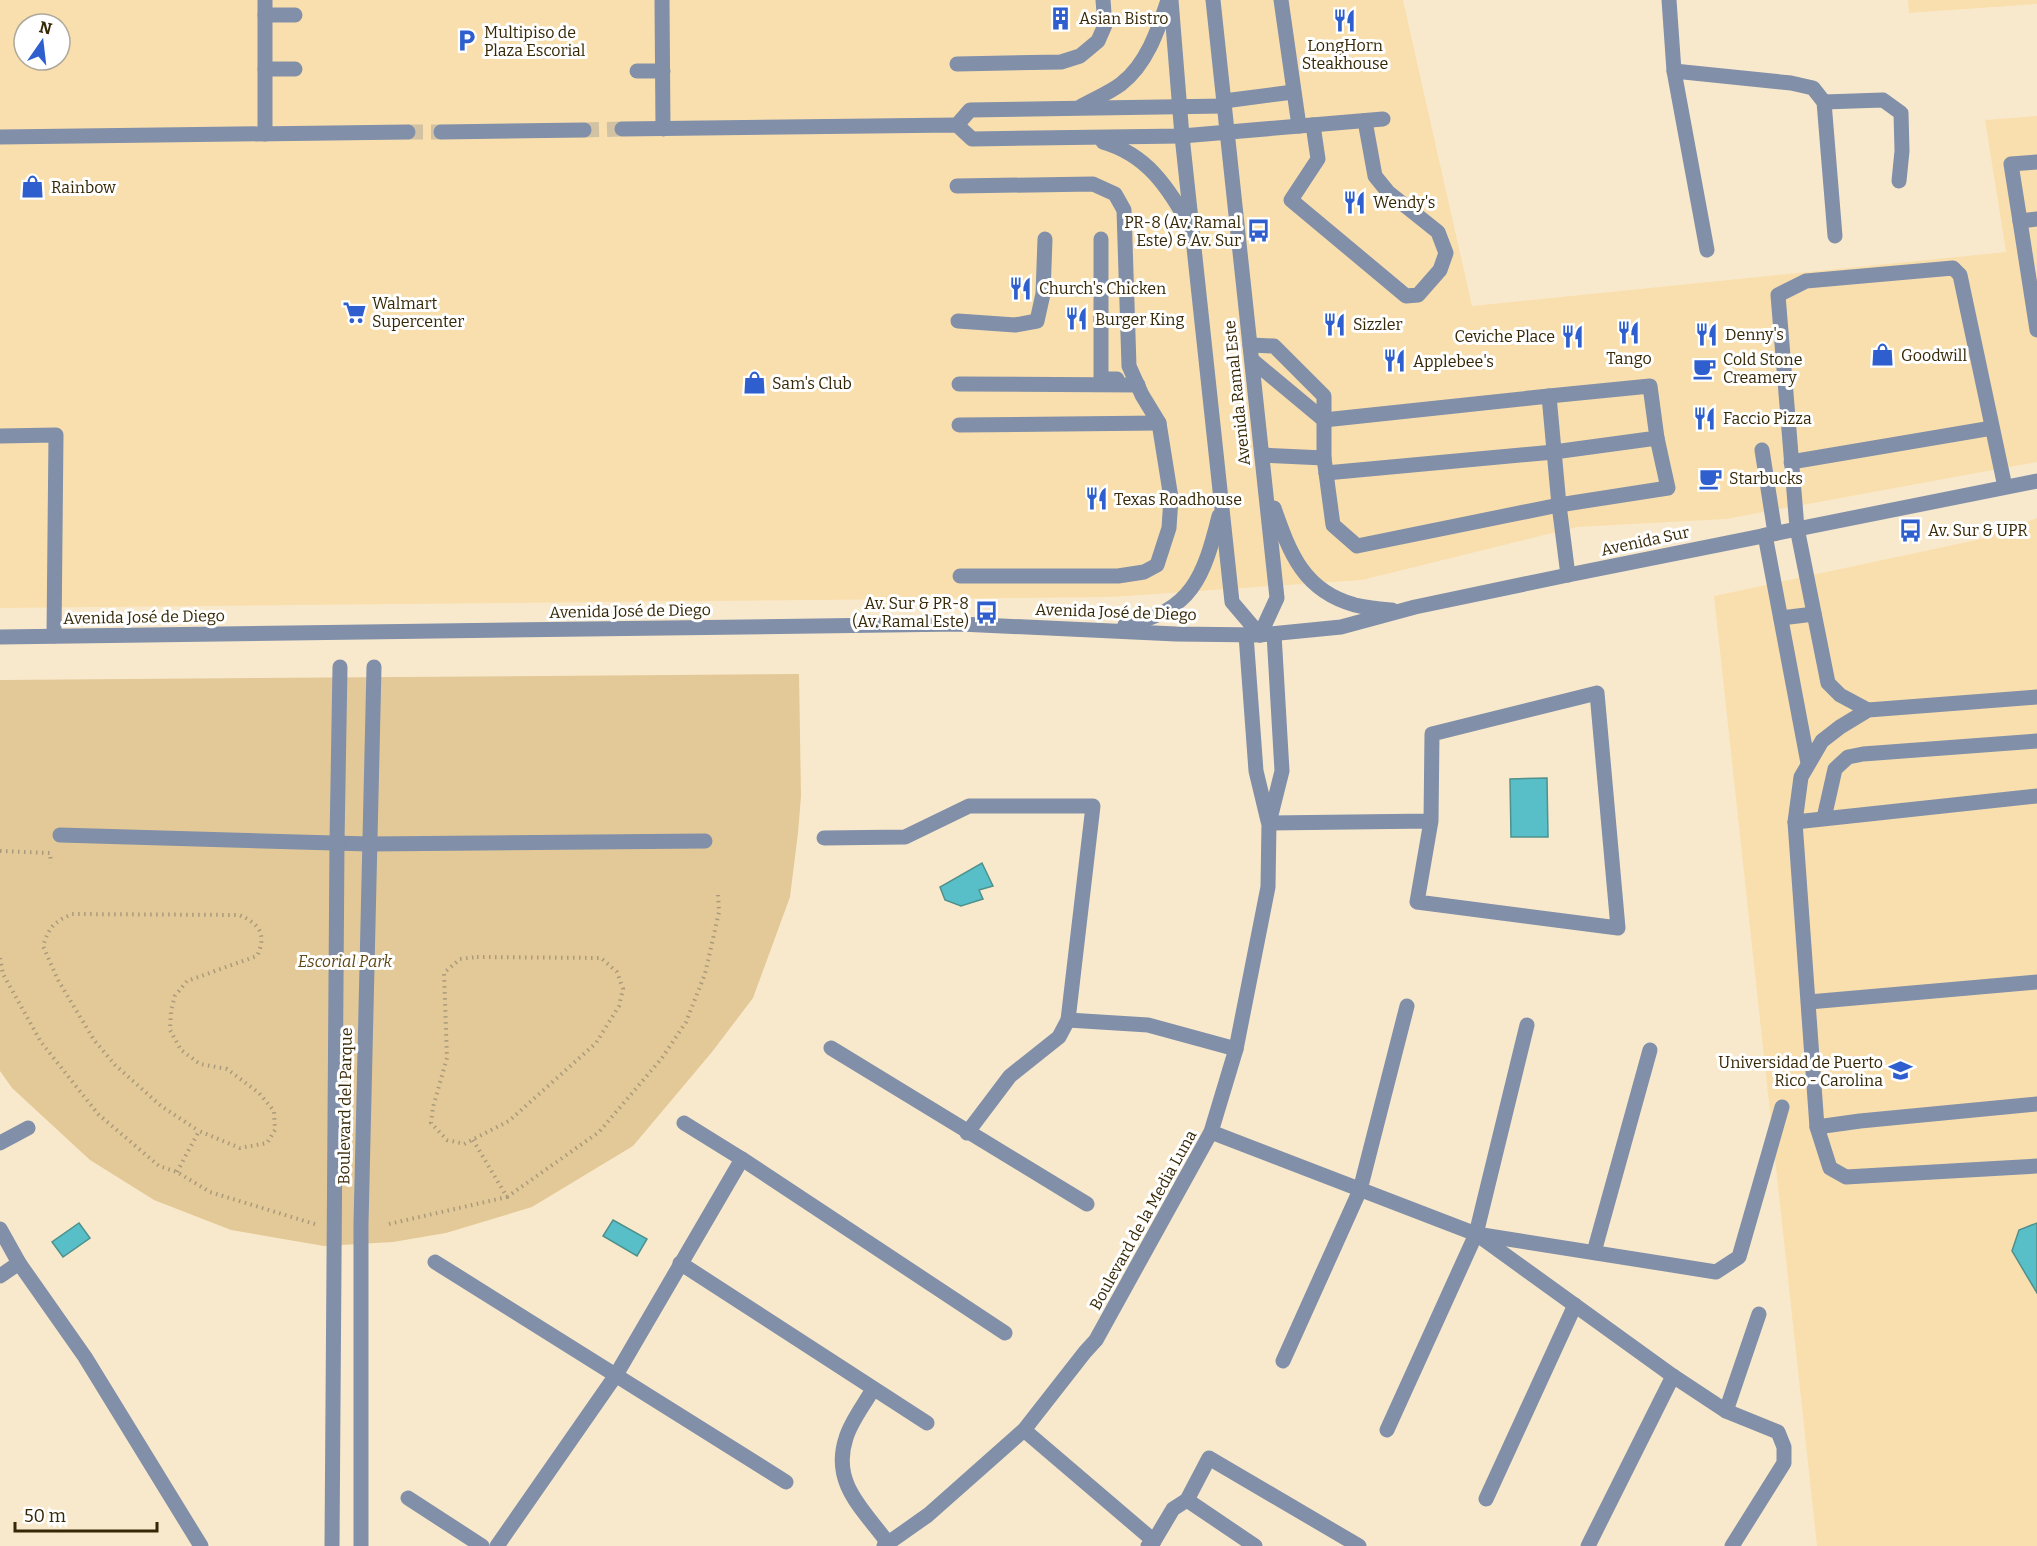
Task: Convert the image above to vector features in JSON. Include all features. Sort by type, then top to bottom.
[{"type":"street","points":[[662,0],[663,129]]},
{"type":"street","points":[[957,64],[1061,62],[1080,56],[1098,41],[1105,25],[1103,0]]},
{"type":"street","points":[[1077,108],[1122,83],[1144,58],[1169,0]]},
{"type":"street","name":"Avenida Ramal Este","points":[[1169,0],[1232,602],[1260,634],[1277,598],[1212,0]]},
{"type":"street","points":[[1281,0],[1293,92],[1318,159],[1291,200],[1406,296],[1418,295],[1440,270],[1446,253],[1437,232],[1388,192],[1375,176],[1365,121]]},
{"type":"street","points":[[1669,0],[1674,71],[1707,250]]},
{"type":"street","points":[[265,134],[265,8],[296,15]]},
{"type":"street","points":[[265,69],[295,69]]},
{"type":"street","points":[[637,71],[663,71]]},
{"type":"street","points":[[1674,71],[1791,83],[1813,88],[1824,102],[1835,236]]},
{"type":"street","points":[[957,125],[969,110],[1180,107],[1224,104],[1293,92]]},
{"type":"street","points":[[1824,102],[1883,100],[1901,113],[1902,151],[1899,181]]},
{"type":"street","points":[[622,129],[957,125],[972,139],[1182,136],[1383,119]]},
{"type":"street","points":[[441,132],[584,130]]},
{"type":"street","points":[[0,137],[408,132]]},
{"type":"street","points":[[1086,137],[1120,147],[1161,178],[1192,229]]},
{"type":"street","points":[[2037,162],[2011,164],[2037,330]]},
{"type":"street","points":[[957,186],[1094,184],[1115,194],[1124,210],[1129,366],[1159,423],[1171,498],[1169,528],[1157,565],[1144,572],[1118,576],[960,576]]},
{"type":"street","points":[[2020,221],[2037,219]]},
{"type":"street","points":[[958,321],[1015,325],[1037,321],[1043,294],[1045,239]]},
{"type":"street","points":[[1101,239],[1101,379],[1136,382]]},
{"type":"street","points":[[1868,710],[1840,695],[1828,683],[1797,528],[1778,295],[1806,281],[1953,268],[1960,275],[2005,487]]},
{"type":"street","points":[[1251,353],[1274,346],[1324,396],[1324,420],[1324,458],[1333,525],[1357,546],[1558,505],[1668,488],[1657,438],[1650,386],[1324,420],[1251,353]]},
{"type":"street","points":[[959,384],[1136,382]]},
{"type":"street","points":[[1549,396],[1558,505],[1568,575]]},
{"type":"street","points":[[959,425],[1159,423]]},
{"type":"street","points":[[1791,462],[1992,428]]},
{"type":"street","points":[[0,435],[56,435],[54,636]]},
{"type":"street","points":[[1326,473],[1554,452],[1657,438]]},
{"type":"street","points":[[1762,450],[1781,618],[1808,763]]},
{"type":"street","points":[[1262,455],[1324,458]]},
{"type":"street","name":"Avenida Sur","points":[[1260,634],[1341,627],[1401,611],[1568,575],[2037,481]]},
{"type":"street","points":[[1265,482],[1286,543],[1303,574],[1323,592],[1356,605],[1401,611]]},
{"type":"street","points":[[1101,630],[1142,622],[1165,612],[1182,599],[1198,580],[1208,560],[1222,505]]},
{"type":"street","points":[[1781,618],[1814,614]]},
{"type":"street","name":"Avenida José de Diego","points":[[0,636],[960,624],[1260,634]]},
{"type":"street","name":"Boulevard de la Media Luna","points":[[1260,634],[1256,771],[1269,824]]},
{"type":"street","name":"Boulevard de la Media Luna","points":[[886,1545],[928,1515],[1024,1430],[1096,1340],[1211,1132],[1236,1049],[1268,887],[1269,824],[1282,771],[1260,634]]},
{"type":"street","name":"Boulevard del Parque","points":[[332,1546],[340,667]]},
{"type":"street","name":"Boulevard del Parque","points":[[361,1546],[361,1224],[374,667]]},
{"type":"street","points":[[1596,693],[1618,928],[1417,902],[1431,821],[1432,734],[1596,693]]},
{"type":"street","points":[[2037,697],[1868,710],[1822,741],[1801,777],[1796,822],[1818,1127],[1830,1168],[1846,1177],[2037,1166]]},
{"type":"street","points":[[1824,818],[1835,768],[1848,757],[2037,741]]},
{"type":"street","points":[[1796,822],[2037,796]]},
{"type":"street","points":[[824,838],[904,837],[969,806],[1093,806],[1068,1020],[1059,1037],[1010,1076],[967,1133]]},
{"type":"street","points":[[1269,824],[1431,821]]},
{"type":"street","points":[[60,835],[369,844],[705,842]]},
{"type":"street","points":[[1809,1002],[2037,982]]},
{"type":"street","points":[[1283,1361],[1360,1190],[1407,1006]]},
{"type":"street","points":[[1068,1020],[1148,1025],[1236,1049]]},
{"type":"street","points":[[1387,1430],[1476,1234],[1527,1025]]},
{"type":"street","points":[[831,1048],[967,1133],[1087,1204]]},
{"type":"street","points":[[1594,1252],[1650,1050]]},
{"type":"street","points":[[1818,1127],[2037,1104]]},
{"type":"street","points":[[1211,1132],[1476,1234],[1716,1272],[1739,1257],[1782,1107]]},
{"type":"street","points":[[684,1123],[1005,1333]]},
{"type":"street","points":[[0,1143],[28,1128]]},
{"type":"street","points":[[497,1546],[615,1375],[742,1159]]},
{"type":"street","points":[[0,1228],[19,1263],[85,1357],[201,1546]]},
{"type":"street","points":[[1476,1234],[1673,1377],[1726,1411],[1778,1432],[1784,1447],[1784,1463],[1732,1546]]},
{"type":"street","points":[[435,1262],[786,1482]]},
{"type":"street","points":[[0,1276],[19,1263]]},
{"type":"street","points":[[680,1263],[927,1423]]},
{"type":"street","points":[[1486,1499],[1575,1305]]},
{"type":"street","points":[[1726,1411],[1759,1314]]},
{"type":"street","points":[[1588,1546],[1673,1377]]},
{"type":"street","points":[[873,1389],[846,1437],[840,1464],[847,1488],[886,1545]]},
{"type":"street","points":[[1024,1430],[1151,1543],[1173,1509],[1187,1500],[1209,1458],[1359,1546]]},
{"type":"street","points":[[408,1498],[482,1546]]},
{"type":"street","points":[[1187,1500],[1256,1546]]},
{"type":"path","points":[[0,851],[50,853],[51,863]]},
{"type":"path","points":[[389,1224],[507,1197],[599,1132],[662,1058],[686,1022],[705,974],[719,912],[718,895]]},
{"type":"path","points":[[72,914],[239,915],[249,920],[261,931],[263,943],[257,956],[187,981],[175,996],[170,1030],[181,1050],[200,1064],[226,1069],[259,1093],[274,1111],[275,1130],[267,1143],[240,1148],[199,1131],[161,1106],[115,1065],[94,1040],[57,980],[43,946],[48,931],[58,920],[72,914]]},
{"type":"path","points":[[477,957],[601,958],[617,972],[623,989],[619,1006],[596,1043],[509,1121],[473,1140],[464,1144],[447,1140],[431,1123],[433,1107],[447,1058],[444,974],[460,959],[477,957]]},
{"type":"path","points":[[0,958],[3,974],[41,1042],[98,1114],[159,1166],[177,1172],[210,1192],[312,1224],[334,1227]]},
{"type":"path","points":[[177,1172],[199,1131]]},
{"type":"path","points":[[473,1140],[507,1197]]},
{"type":"shaded area","points":[[0,0],[1403,0],[1472,306],[2006,252],[1985,120],[2037,116],[2037,462],[1726,519],[1577,527],[1362,580],[1112,597],[0,608]]},
{"type":"shaded area","points":[[1908,0],[2037,0],[2037,4],[1909,13]]},
{"type":"shaded area","name":"Universidad de Puerto Rico - Carolina","points":[[2037,518],[2037,1546],[1817,1546],[1714,596],[1981,539]]},
{"type":"green space","name":"Escorial Park","points":[[799,674],[801,796],[790,897],[753,998],[712,1052],[633,1146],[532,1207],[446,1233],[393,1242],[324,1246],[231,1230],[154,1200],[90,1160],[12,1088],[0,1071],[0,680]]},
{"type":"water","points":[[1547,778],[1548,837],[1511,837],[1510,779]]},
{"type":"water","points":[[982,863],[993,886],[979,890],[983,899],[961,906],[945,900],[940,887]]},
{"type":"water","points":[[613,1220],[647,1239],[637,1256],[603,1236]]},
{"type":"water","points":[[79,1223],[90,1238],[63,1257],[52,1242]]},
{"type":"water","points":[[2037,1223],[2037,1293],[2012,1251],[2019,1230]]},
{"type":"tunnel","points":[[584,130],[622,129]]},
{"type":"tunnel","points":[[408,132],[441,132]]},
{"type":"place","name":"Asian Bistro","points":[[1061,18]]},
{"type":"place","name":"LongHorn Steakhouse","points":[[1345,20]]},
{"type":"place","name":"Multipiso de Plaza Escorial","points":[[466,41]]},
{"type":"place","name":"Rainbow","points":[[33,187]]},
{"type":"place","name":"Wendy's","points":[[1355,202]]},
{"type":"place","name":"PR-8 (Av. Ramal Este) & Av. Sur","points":[[1259,231]]},
{"type":"place","name":"Church's Chicken","points":[[1021,288]]},
{"type":"place","name":"Walmart Supercenter","points":[[354,312]]},
{"type":"place","name":"Burger King","points":[[1077,319]]},
{"type":"place","name":"Sizzler","points":[[1335,324]]},
{"type":"place","name":"Tango","points":[[1629,333]]},
{"type":"place","name":"Denny's","points":[[1707,334]]},
{"type":"place","name":"Ceviche Place","points":[[1573,336]]},
{"type":"place","name":"Goodwill","points":[[1883,355]]},
{"type":"place","name":"Applebee's","points":[[1395,361]]},
{"type":"place","name":"Cold Stone Creamery","points":[[1705,368]]},
{"type":"place","name":"Sam's Club","points":[[754,383]]},
{"type":"place","name":"Faccio Pizza","points":[[1705,418]]},
{"type":"place","name":"Starbucks","points":[[1711,478]]},
{"type":"place","name":"Texas Roadhouse","points":[[1096,499]]},
{"type":"place","name":"Av. Sur & UPR","points":[[1910,530]]},
{"type":"place","name":"Av. Sur & PR-8 (Av. Ramal Este)","points":[[987,612]]},
{"type":"place","name":"Universidad de Puerto Rico - Carolina","points":[[1901,1071]]}]
